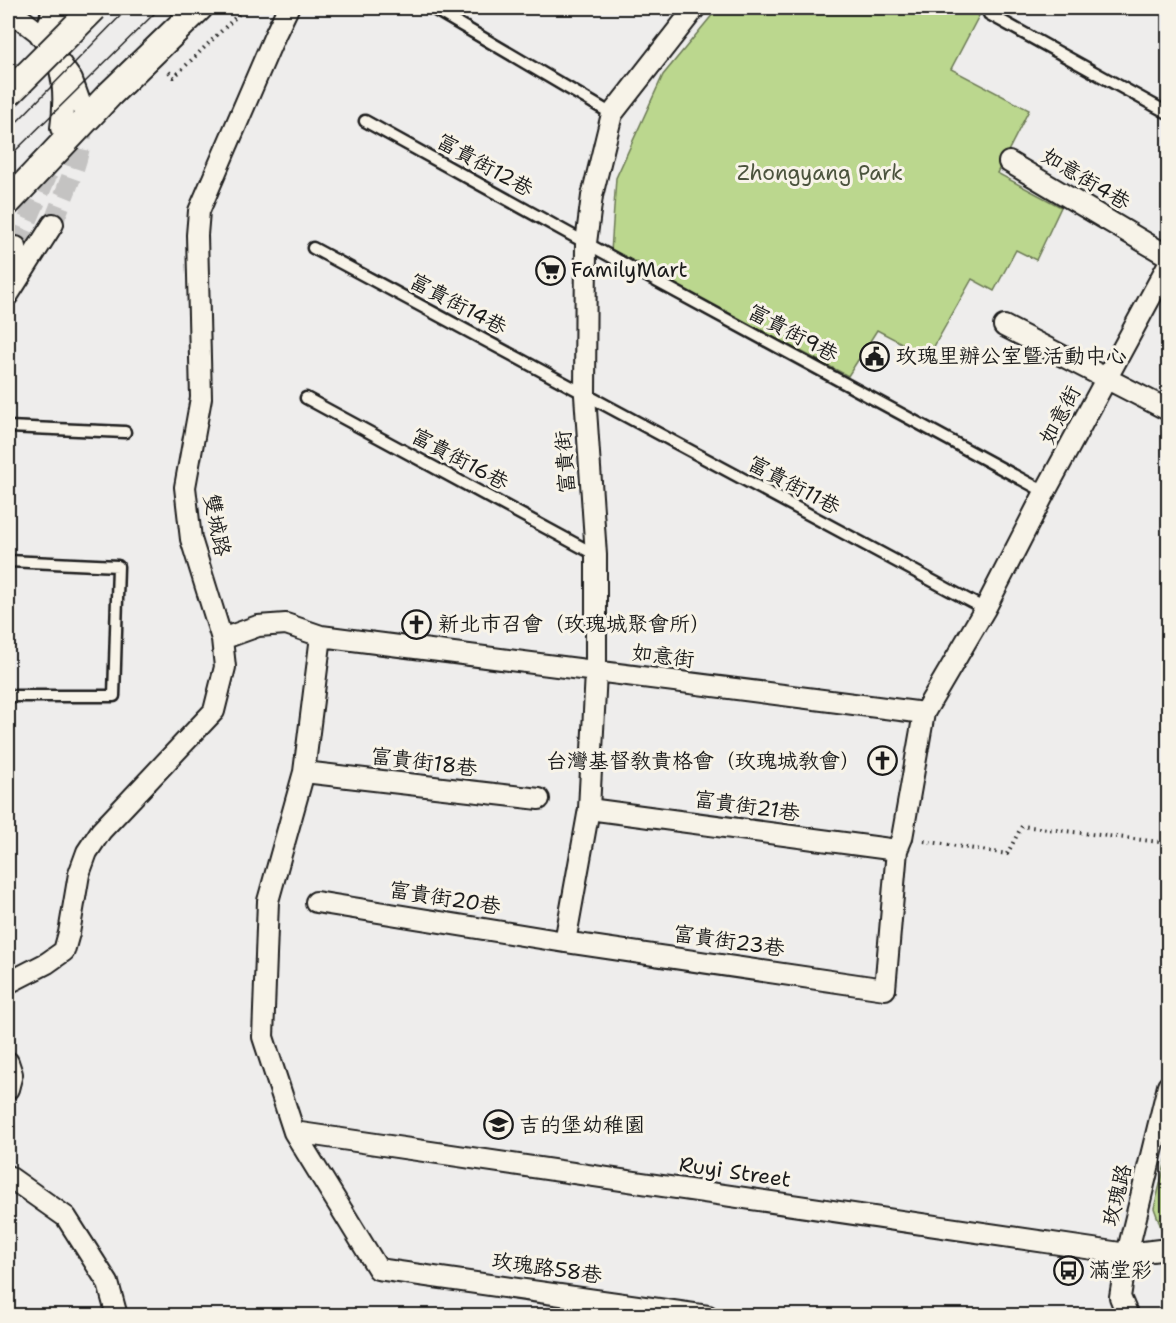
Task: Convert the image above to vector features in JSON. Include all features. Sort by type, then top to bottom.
[{"type":"street","points":[[38,33],[72,8]]},
{"type":"street","points":[[8,94],[94,8]]},
{"type":"street","points":[[8,202],[109,95],[199,8]]},
{"type":"street","name":"雙城路","points":[[8,982],[47,963],[64,951],[79,874],[87,852],[101,831],[214,711],[225,667],[222,639],[191,539],[185,487],[201,398],[197,235],[199,211],[288,8]]},
{"type":"street","name":"富貴街","points":[[565,942],[590,809],[596,672],[596,555],[585,395],[586,243],[592,196],[612,114],[695,8]]},
{"type":"street","points":[[8,9],[38,33],[72,80],[82,108]]},
{"type":"street","points":[[58,62],[64,84],[61,128]]},
{"type":"street","name":"如意街4巷","points":[[1009,162],[1168,256]]},
{"type":"street","points":[[8,295],[53,224]]},
{"type":"street","points":[[8,270],[16,247]]},
{"type":"street","name":"如意街","points":[[885,988],[897,850],[902,838],[924,713],[985,609],[1045,492],[1168,265]]},
{"type":"street","points":[[1004,326],[1168,410]]},
{"type":"street","name":"如意街","points":[[222,639],[258,626],[286,624],[321,636],[924,713]]},
{"type":"street","points":[[294,1132],[263,1036],[268,901],[304,772],[321,636]]},
{"type":"street","name":"富貴街18巷","points":[[304,772],[539,799]]},
{"type":"street","name":"富貴街21巷","points":[[590,809],[897,850]]},
{"type":"street","name":"富貴街20巷","points":[[316,902],[565,942]]},
{"type":"street","name":"富貴街23巷","points":[[565,942],[885,988]]},
{"type":"street","points":[[8,1062],[12,1074],[8,1089]]},
{"type":"street","name":"玫瑰路","points":[[1128,1316],[1120,1297],[1127,1254],[1168,1086]]},
{"type":"street","name":"Ruyi Street","points":[[294,1132],[1127,1254],[1168,1249]]},
{"type":"street","name":"玫瑰路58巷","points":[[294,1132],[378,1269],[708,1316]]},
{"type":"street","points":[[8,1176],[66,1217],[108,1282],[117,1316]]},
{"type":"lane","points":[[38,33],[46,17],[47,8]]},
{"type":"lane","points":[[432,8],[612,114]]},
{"type":"lane","points":[[989,14],[1168,112]]},
{"type":"lane","name":"富貴街12巷","points":[[365,121],[586,243]]},
{"type":"lane","name":"富貴街9巷","points":[[586,243],[1045,492]]},
{"type":"lane","name":"富貴街14巷","points":[[313,248],[585,395]]},
{"type":"lane","name":"富貴街11巷","points":[[585,395],[985,609]]},
{"type":"lane","name":"富貴街16巷","points":[[306,398],[596,555]]},
{"type":"lane","points":[[8,427],[125,432]]},
{"type":"lane","points":[[8,561],[118,566],[114,696],[8,696]]},
{"type":"path","points":[[169,72],[174,77],[246,8]]},
{"type":"path","points":[[924,841],[1007,854],[1022,826],[1168,843]]},
{"type":"green space","name":"Zhongyang Park","points":[[718,8],[983,8],[951,69],[1029,110],[997,173],[1061,207],[1036,260],[1016,250],[994,291],[972,279],[928,357],[877,330],[848,376],[611,252],[616,178],[663,75]]},
{"type":"green space","points":[[1168,1153],[1168,1232],[1163,1233],[1154,1208]]},
{"type":"tunnel","points":[[53,224],[77,159],[83,118]]},
{"type":"tunnel","points":[[16,247],[54,157]]},
{"type":"tram line","points":[[8,131],[128,8]]},
{"type":"tram line","points":[[8,158],[160,8]]},
{"type":"place","name":"FamilyMart","points":[[550,270]]},
{"type":"place","name":"玫瑰里辦公室暨活動中心","points":[[875,356]]},
{"type":"place","name":"新北市召會（玫瑰城聚會所）","points":[[417,624]]},
{"type":"place","name":"台灣基督教貴格會（玫瑰城教會）","points":[[882,761]]},
{"type":"place","name":"吉的堡幼稚園","points":[[498,1125]]},
{"type":"place","name":"滿堂彩","points":[[1068,1270]]}]
